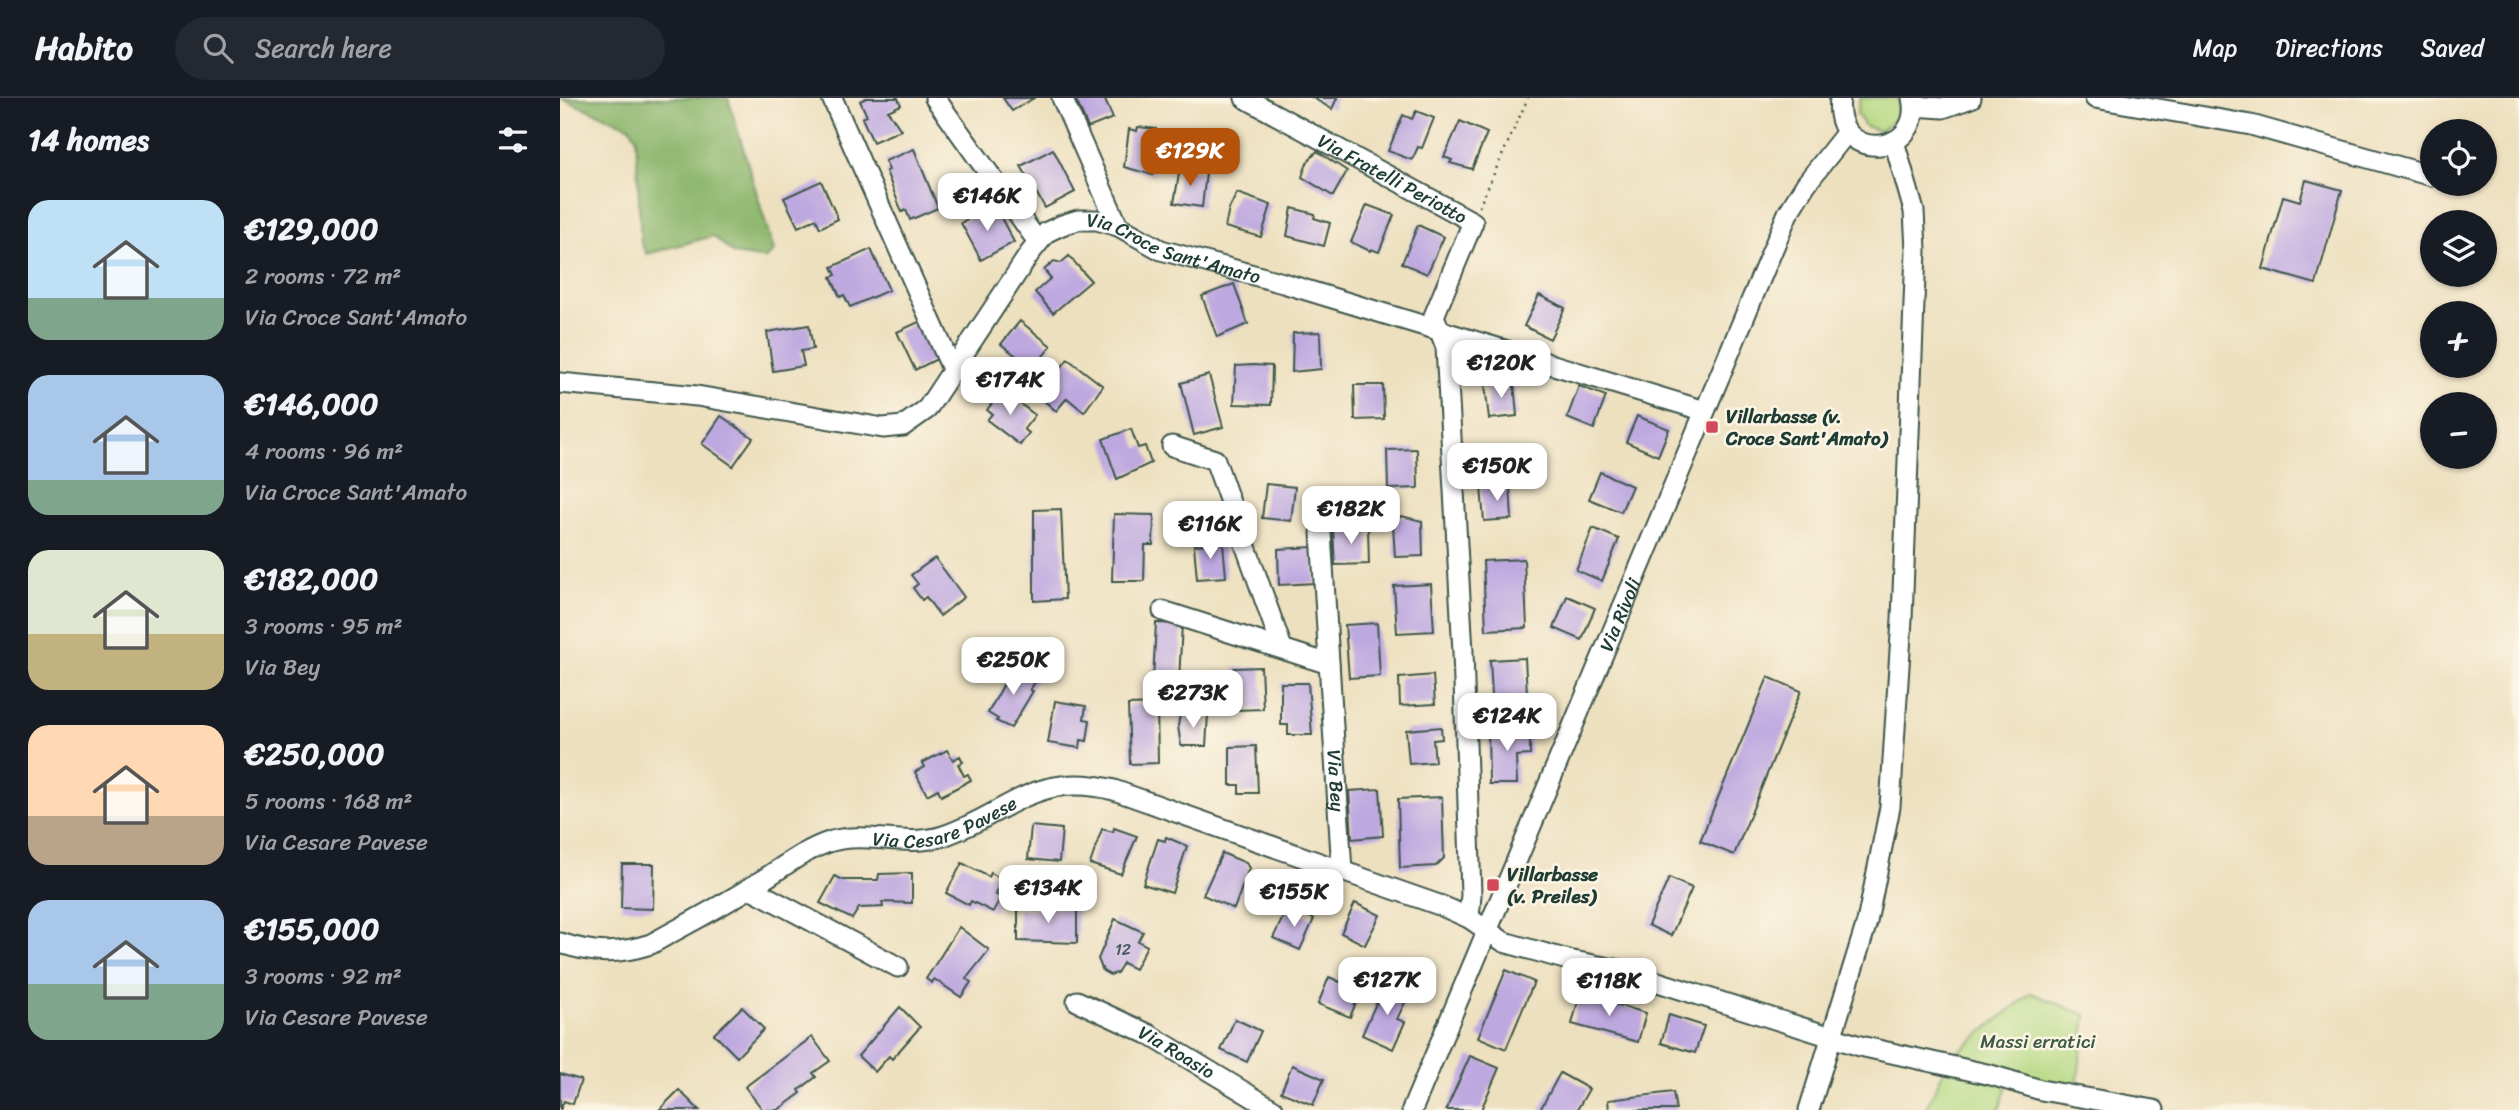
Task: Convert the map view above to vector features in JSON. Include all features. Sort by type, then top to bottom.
[{"type":"street","points":[[832,98],[953,370]]},
{"type":"street","points":[[935,98],[1038,242]]},
{"type":"street","points":[[1062,98],[1118,226]]},
{"type":"street","name":"Via Fratelli Periotto","points":[[1245,98],[1473,222],[1434,316],[1446,346],[1463,652],[1471,895],[1469,918]]},
{"type":"street","points":[[1840,98],[1839,110],[1847,132],[1864,144],[1874,146],[1894,141],[1909,126],[1913,102],[1943,108],[1971,98]]},
{"type":"street","points":[[2095,98],[2264,128],[2420,173]]},
{"type":"street","name":"Via Rivoli","points":[[1412,1110],[1788,213],[1806,184],[1847,132]]},
{"type":"street","points":[[1809,1110],[1867,922],[1890,807],[1905,564],[1916,250],[1914,211],[1894,141]]},
{"type":"street","name":"Via Croce Sant'Amato","points":[[560,383],[697,396],[883,428],[903,426],[916,419],[953,370],[1047,232],[1078,220],[1097,220],[1118,226],[1161,250],[1283,283],[1705,411]]},
{"type":"street","points":[[1172,446],[1215,460],[1282,649]]},
{"type":"street","name":"Via Bey","points":[[1321,533],[1342,871]]},
{"type":"street","points":[[1163,611],[1329,664]]},
{"type":"street","name":"Via Cesare Pavese","points":[[560,943],[586,951],[623,953],[650,944],[750,888],[816,847],[835,840],[923,840],[944,836],[1020,797],[1073,785],[1092,784],[1114,790],[1342,871]]},
{"type":"street","points":[[1342,871],[1469,918],[1504,942],[1568,960],[1620,970],[1832,1037],[2041,1090],[2154,1110]]},
{"type":"street","points":[[750,888],[898,967]]},
{"type":"street","name":"Via Roasio","points":[[1077,1001],[1148,1034],[1274,1110]]},
{"type":"green space","points":[[560,98],[728,98],[774,251],[766,259],[734,254],[713,236],[647,254],[641,243],[636,137],[629,126]]},
{"type":"green space","points":[[1860,98],[1897,98],[1897,119],[1879,131],[1865,126],[1857,114]]},
{"type":"green space","name":"Massi erratici","points":[[2031,993],[2086,1015],[2076,1093],[2010,1077],[1999,1110],[1925,1110],[1950,1058]]},
{"type":"building","points":[[866,98],[898,98],[901,105],[888,111],[901,130],[873,142],[862,118],[867,116],[860,101]]},
{"type":"building","points":[[1003,98],[1034,98],[1012,111]]},
{"type":"building","points":[[1075,98],[1104,98],[1113,118],[1088,128]]},
{"type":"building","points":[[1313,98],[1337,98],[1332,109]]},
{"type":"building","points":[[1416,111],[1434,118],[1422,148],[1418,147],[1412,160],[1388,151],[1403,115],[1412,119]]},
{"type":"building","points":[[1460,121],[1487,133],[1472,169],[1450,163],[1452,160],[1444,157]]},
{"type":"building","points":[[1138,127],[1156,129],[1154,149],[1159,150],[1153,175],[1124,167],[1129,129],[1137,131]]},
{"type":"building","points":[[914,149],[938,208],[910,220],[906,210],[902,212],[886,171],[889,170],[885,161]]},
{"type":"building","points":[[1053,149],[1075,192],[1045,208],[1021,166]]},
{"type":"building","points":[[1317,151],[1347,171],[1333,196],[1302,177],[1307,163]]},
{"type":"building","points":[[1180,168],[1206,173],[1202,207],[1174,203]]},
{"type":"building","points":[[2306,180],[2342,190],[2316,284],[2263,269],[2283,196],[2300,201]]},
{"type":"building","points":[[821,181],[838,219],[820,228],[816,219],[798,227],[784,198]]},
{"type":"building","points":[[1237,193],[1271,205],[1261,237],[1225,227],[1229,209]]},
{"type":"building","points":[[1367,205],[1394,215],[1379,252],[1351,242]]},
{"type":"building","points":[[989,207],[994,216],[999,214],[1014,242],[981,260],[961,223]]},
{"type":"building","points":[[1292,208],[1315,214],[1314,218],[1330,223],[1324,246],[1287,236]]},
{"type":"building","points":[[1418,225],[1444,237],[1427,274],[1402,263]]},
{"type":"building","points":[[871,249],[889,290],[850,307],[844,295],[840,297],[831,277],[836,275],[832,267]]},
{"type":"building","points":[[1069,256],[1091,281],[1053,313],[1035,292],[1051,278],[1044,270],[1054,261],[1061,263]]},
{"type":"building","points":[[1234,284],[1248,324],[1217,337],[1202,296]]},
{"type":"building","points":[[1539,295],[1565,308],[1550,339],[1524,326]]},
{"type":"building","points":[[923,320],[941,357],[915,370],[897,332]]},
{"type":"building","points":[[1020,321],[1051,346],[1033,369],[1001,344]]},
{"type":"building","points":[[809,325],[813,349],[801,351],[804,366],[773,371],[767,332]]},
{"type":"building","points":[[1320,332],[1321,369],[1292,372],[1293,333]]},
{"type":"building","points":[[1068,359],[1103,386],[1084,412],[1067,398],[1056,411],[1039,396]]},
{"type":"building","points":[[1236,366],[1272,366],[1271,405],[1234,404]]},
{"type":"building","points":[[1209,375],[1223,427],[1194,435],[1181,383]]},
{"type":"building","points":[[1514,382],[1517,416],[1489,419],[1485,385]]},
{"type":"building","points":[[1354,385],[1383,385],[1384,419],[1355,420]]},
{"type":"building","points":[[1579,386],[1606,396],[1594,429],[1567,418]]},
{"type":"building","points":[[1002,390],[1035,415],[1024,429],[1029,433],[1020,445],[987,420],[992,414],[987,410]]},
{"type":"building","points":[[721,416],[753,438],[733,466],[702,444]]},
{"type":"building","points":[[1637,416],[1669,429],[1658,456],[1626,442]]},
{"type":"building","points":[[1131,429],[1138,448],[1145,446],[1151,463],[1117,479],[1103,439]]},
{"type":"building","points":[[1417,449],[1418,488],[1388,489],[1387,450]]},
{"type":"building","points":[[1600,472],[1632,486],[1621,512],[1589,499]]},
{"type":"building","points":[[1266,484],[1295,487],[1291,521],[1262,518]]},
{"type":"building","points":[[1510,485],[1512,519],[1484,521],[1481,487]]},
{"type":"building","points":[[1061,509],[1065,599],[1034,601],[1034,510]]},
{"type":"building","points":[[1114,514],[1154,515],[1153,545],[1145,545],[1144,581],[1112,581]]},
{"type":"building","points":[[1401,516],[1422,521],[1423,556],[1395,557],[1393,525]]},
{"type":"building","points":[[1368,528],[1369,564],[1335,565],[1333,529]]},
{"type":"building","points":[[1593,528],[1619,539],[1602,581],[1576,570]]},
{"type":"building","points":[[1223,543],[1226,577],[1197,579],[1194,545]]},
{"type":"building","points":[[1313,547],[1315,583],[1279,585],[1278,549]]},
{"type":"building","points":[[935,558],[964,597],[940,616],[926,597],[922,600],[913,588],[918,584],[911,575]]},
{"type":"building","points":[[1524,559],[1527,628],[1486,630],[1483,561]]},
{"type":"building","points":[[1431,584],[1434,631],[1397,633],[1394,586]]},
{"type":"building","points":[[1567,596],[1595,608],[1582,640],[1554,628]]},
{"type":"building","points":[[1156,623],[1182,624],[1179,681],[1153,680]]},
{"type":"building","points":[[1377,623],[1380,676],[1349,678],[1345,625]]},
{"type":"building","points":[[1525,658],[1528,712],[1493,714],[1490,660]]},
{"type":"building","points":[[1261,667],[1263,709],[1236,710],[1234,668]]},
{"type":"building","points":[[1012,669],[1019,673],[1022,669],[1037,679],[1011,728],[996,721],[998,719],[988,713]]},
{"type":"building","points":[[1433,675],[1435,704],[1400,706],[1399,678]]},
{"type":"building","points":[[1768,677],[1801,691],[1734,855],[1700,841]]},
{"type":"building","points":[[1281,683],[1308,683],[1312,735],[1288,735],[1288,725],[1281,725]]},
{"type":"building","points":[[1055,701],[1086,706],[1084,719],[1090,720],[1087,741],[1081,740],[1080,748],[1048,743]]},
{"type":"building","points":[[1157,704],[1158,763],[1130,764],[1128,705]]},
{"type":"building","points":[[1180,714],[1208,714],[1206,746],[1181,746],[1178,726]]},
{"type":"building","points":[[1441,727],[1442,739],[1433,740],[1435,762],[1409,764],[1406,730]]},
{"type":"building","points":[[1530,728],[1530,755],[1516,756],[1517,784],[1489,784],[1488,729]]},
{"type":"building","points":[[1256,746],[1258,793],[1239,793],[1239,785],[1230,785],[1230,747]]},
{"type":"building","points":[[947,750],[953,760],[960,756],[963,762],[958,764],[964,776],[968,774],[971,780],[941,796],[938,789],[927,795],[915,772],[924,767],[922,763]]},
{"type":"building","points":[[1380,789],[1383,836],[1352,839],[1349,791]]},
{"type":"building","points":[[1442,797],[1444,858],[1436,866],[1400,868],[1398,799]]},
{"type":"building","points":[[1031,826],[1062,829],[1059,862],[1028,859]]},
{"type":"building","points":[[1114,828],[1137,836],[1121,874],[1090,864],[1102,829],[1113,832]]},
{"type":"building","points":[[1166,837],[1187,846],[1172,893],[1143,884],[1158,839],[1165,841]]},
{"type":"building","points":[[1222,853],[1246,863],[1249,868],[1234,909],[1203,895]]},
{"type":"building","points":[[962,863],[989,877],[991,873],[1003,880],[995,894],[1001,897],[993,912],[971,901],[969,905],[946,893]]},
{"type":"building","points":[[622,864],[654,864],[653,909],[621,908]]},
{"type":"building","points":[[912,873],[912,903],[882,902],[883,907],[859,908],[852,919],[820,903],[835,876],[843,880],[878,880],[879,874]]},
{"type":"building","points":[[1669,878],[1692,888],[1671,936],[1648,925]]},
{"type":"building","points":[[1355,903],[1380,915],[1365,945],[1341,933]]},
{"type":"building","points":[[1288,907],[1314,919],[1300,950],[1273,938]]},
{"type":"building","points":[[1077,908],[1077,943],[1018,941],[1018,909]]},
{"type":"building","points":[[1115,919],[1143,932],[1138,941],[1147,946],[1135,969],[1123,963],[1117,973],[1110,975],[1103,971],[1098,959]]},
{"type":"building","points":[[959,927],[989,950],[966,979],[971,982],[961,997],[934,979],[932,983],[926,979]]},
{"type":"building","points":[[1506,970],[1534,982],[1506,1049],[1478,1037]]},
{"type":"building","points":[[1329,977],[1361,991],[1350,1017],[1318,1004]]},
{"type":"building","points":[[1385,983],[1409,994],[1397,1019],[1405,1022],[1393,1049],[1362,1035]]},
{"type":"building","points":[[1580,994],[1646,1013],[1638,1042],[1572,1024]]},
{"type":"building","points":[[742,1007],[764,1029],[737,1057],[714,1034]]},
{"type":"building","points":[[900,1007],[920,1027],[892,1059],[889,1056],[875,1072],[858,1056]]},
{"type":"building","points":[[1669,1015],[1704,1026],[1695,1053],[1661,1043]]},
{"type":"building","points":[[1235,1019],[1261,1031],[1247,1062],[1221,1050]]},
{"type":"building","points":[[812,1037],[830,1061],[813,1073],[816,1077],[799,1090],[801,1093],[778,1110],[763,1110],[745,1087]]},
{"type":"building","points":[[1470,1056],[1499,1068],[1481,1110],[1446,1110]]},
{"type":"building","points":[[1292,1065],[1324,1079],[1313,1105],[1281,1092]]},
{"type":"building","points":[[1560,1073],[1589,1089],[1577,1110],[1540,1110]]},
{"type":"building","points":[[560,1074],[581,1080],[573,1104],[564,1101],[560,1110]]},
{"type":"building","points":[[679,1090],[699,1110],[659,1110]]},
{"type":"building","points":[[1673,1092],[1676,1110],[1609,1110],[1608,1100]]},
{"type":"place","name":"Villarbasse (v. Croce Sant'Amato)","points":[[1712,427]]},
{"type":"place","name":"Villarbasse (v. Preiles)","points":[[1493,885]]}]
